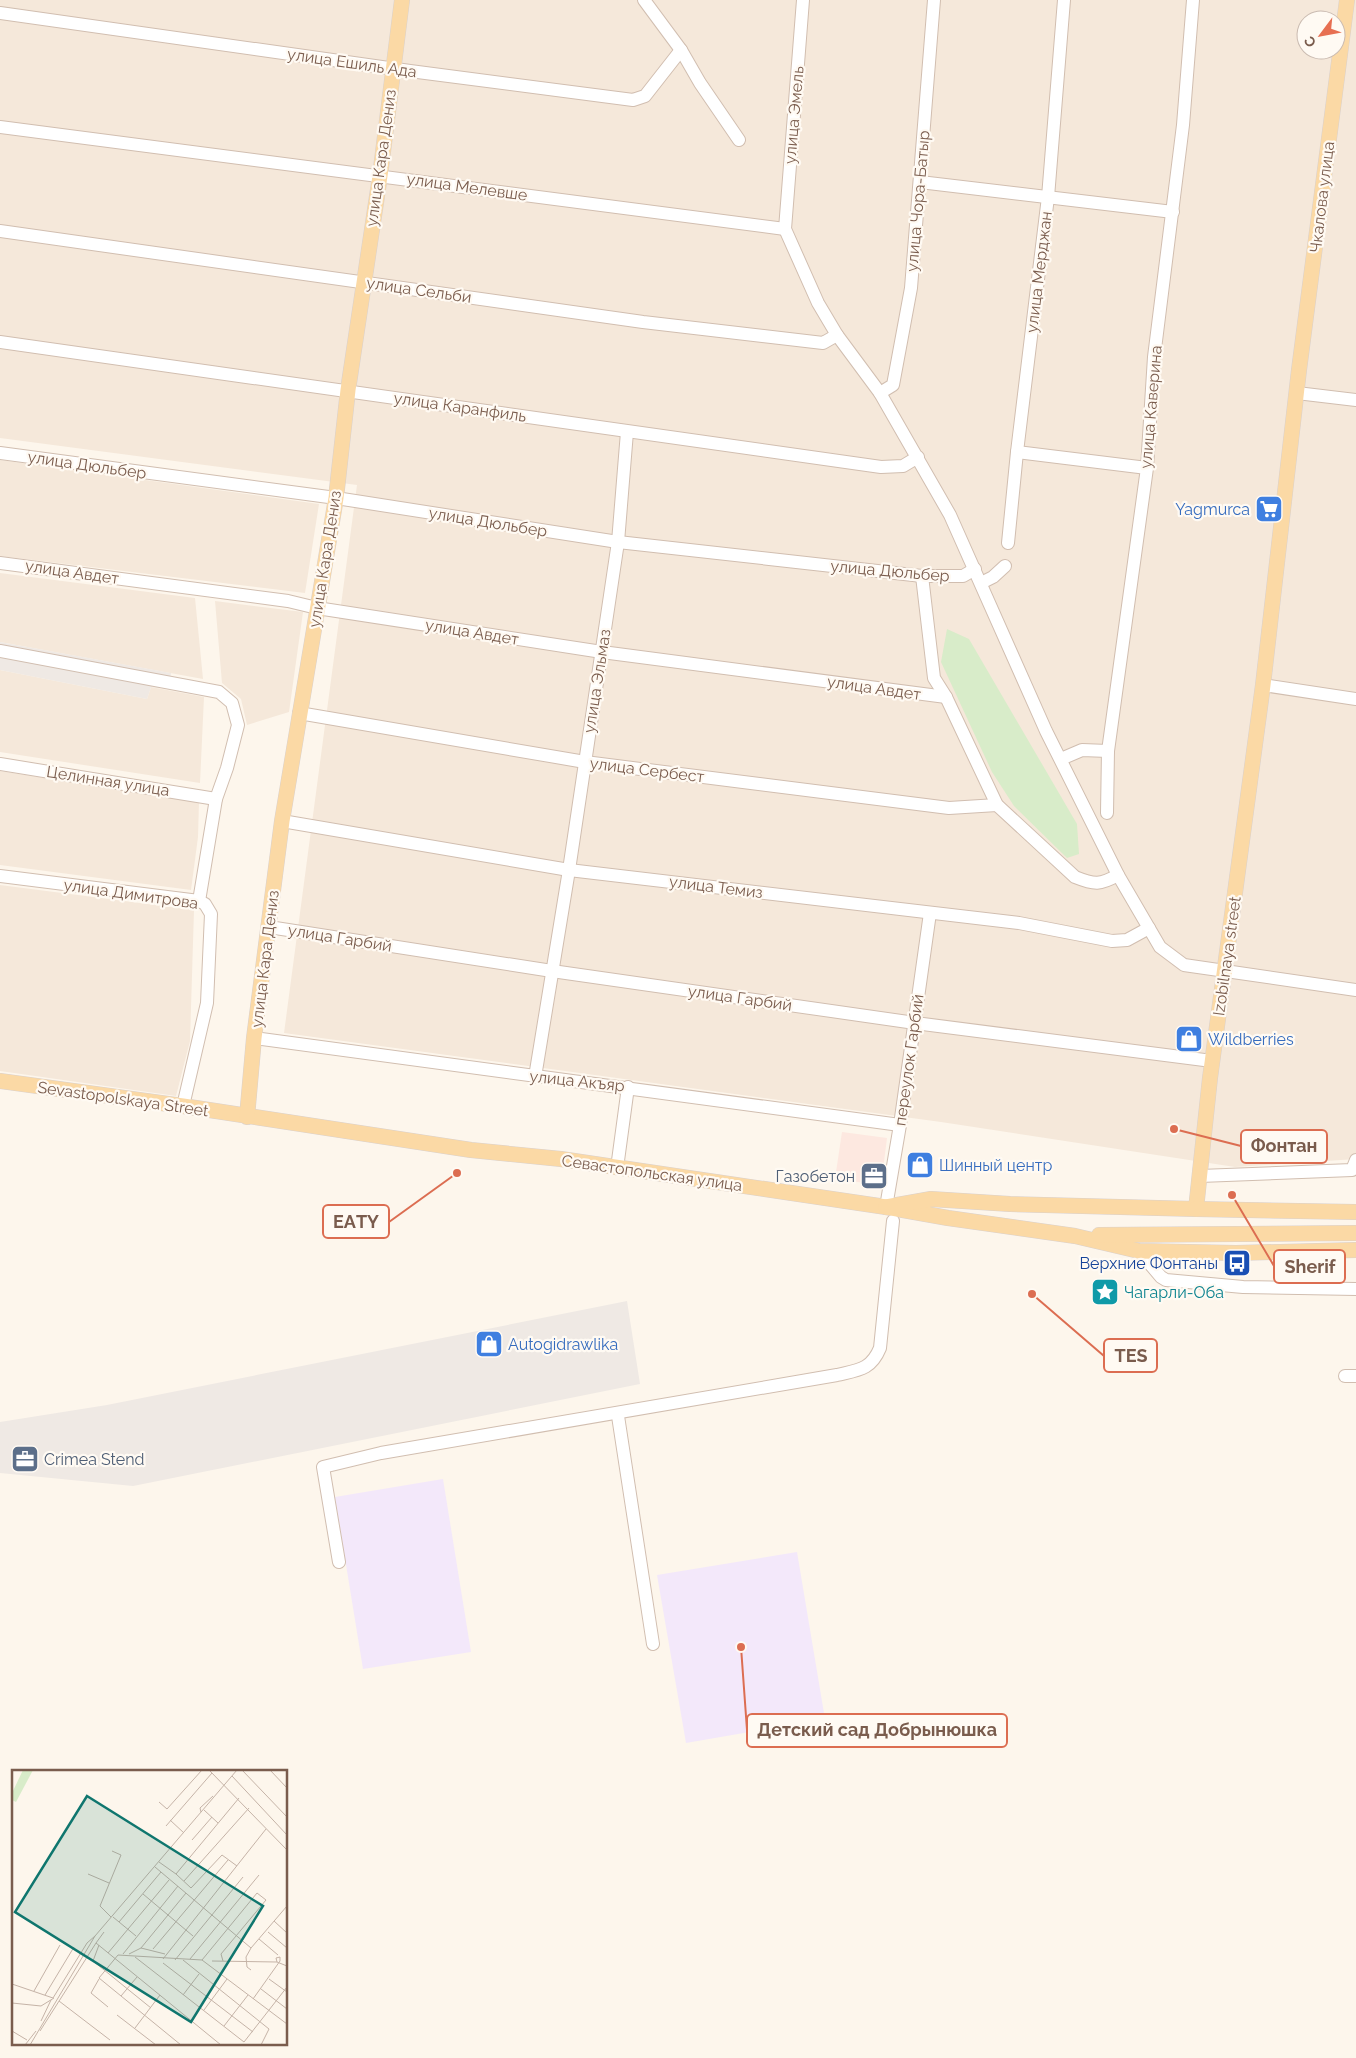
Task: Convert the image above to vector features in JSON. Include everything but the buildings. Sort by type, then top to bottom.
[{"type":"main road","name":"улица Кара Дениз","points":[[247,1117],[254,1038],[282,820],[336,498],[362,282],[380,176],[402,0]]},
{"type":"main road","name":"Чкалова улица","points":[[1297,393],[1347,0]]},
{"type":"main road","name":"Izobilnaya street","points":[[1196,1209],[1212,1061],[1263,685],[1297,393]]},
{"type":"main road","name":"Sevastopolskaya Street","points":[[0,1081],[183,1106],[247,1117]]},
{"type":"main road","name":"Севастопольская улица","points":[[247,1117],[471,1150],[561,1159],[1075,1236]]},
{"type":"main road","points":[[1156,1208],[1178,1204],[1191,1196],[1200,1176]]},
{"type":"main road","points":[[1200,1176],[1206,1200],[1217,1207],[1229,1211]]},
{"type":"main road","points":[[886,1207],[931,1199],[1010,1204],[1229,1211],[1356,1212]]},
{"type":"main road","points":[[948,1218],[1010,1204]]},
{"type":"main road","points":[[1075,1236],[1356,1233]]},
{"type":"main road","points":[[1075,1236],[1140,1251],[1236,1253],[1356,1250]]},
{"type":"street","points":[[644,0],[681,50],[700,83],[739,140]]},
{"type":"street","name":"улица Эмель","points":[[785,229],[803,0]]},
{"type":"street","name":"улица Чора-Батыр","points":[[880,394],[893,385],[911,288],[934,0]]},
{"type":"street","name":"улица Мерджан","points":[[1008,543],[1017,452],[1048,197],[1064,0]]},
{"type":"street","name":"улица Каверина","points":[[1107,813],[1108,751],[1147,468],[1154,356],[1183,125],[1193,0]]},
{"type":"street","name":"улица Ешиль Ада","points":[[0,13],[393,69],[633,100],[645,96],[681,50]]},
{"type":"street","name":"улица Мелевше","points":[[0,127],[785,229]]},
{"type":"street","points":[[920,182],[1173,212]]},
{"type":"street","points":[[785,229],[818,303],[837,335],[880,394],[950,515],[1060,759],[1118,875],[1160,946],[1184,965],[1356,990]]},
{"type":"street","name":"улица Сельби","points":[[0,231],[643,322],[823,343],[837,335]]},
{"type":"street","name":"улица Каранфиль","points":[[0,342],[882,467],[903,466],[918,457]]},
{"type":"street","points":[[1297,393],[1356,400]]},
{"type":"street","name":"улица Эльмаз","points":[[535,1077],[569,870],[618,542],[627,432]]},
{"type":"street","points":[[1017,452],[1147,468]]},
{"type":"street","name":"улица Дюльбер","points":[[0,453],[336,498],[618,542],[922,576],[963,576],[975,569]]},
{"type":"street","name":"улица Авдет","points":[[0,563],[288,601],[317,608],[602,652],[946,697]]},
{"type":"street","points":[[981,582],[993,577],[1005,566]]},
{"type":"street","points":[[922,576],[934,678],[946,697],[997,805],[1075,877],[1091,884],[1104,883],[1118,875]]},
{"type":"street","points":[[0,651],[218,692],[232,703],[238,725],[227,768],[216,799],[199,901]]},
{"type":"street","points":[[1263,685],[1356,699]]},
{"type":"street","name":"улица Сербест","points":[[299,713],[585,762],[949,808],[997,805]]},
{"type":"street","points":[[1060,759],[1082,750],[1108,751]]},
{"type":"street","name":"Целинная улица","points":[[0,764],[216,799]]},
{"type":"street","name":"улица Темиз","points":[[282,820],[569,870],[1019,923],[1112,941],[1127,940],[1149,928]]},
{"type":"street","name":"улица Димитрова","points":[[0,876],[199,901],[205,904],[211,914],[207,1004],[183,1106]]},
{"type":"street","name":"переулок Гарбий","points":[[886,1207],[900,1125],[930,913]]},
{"type":"street","name":"улица Гарбий","points":[[269,927],[552,971],[915,1023],[1212,1061]]},
{"type":"street","name":"улица Акъяр","points":[[254,1038],[900,1125]]},
{"type":"street","points":[[617,1168],[628,1087]]},
{"type":"street","points":[[1200,1176],[1352,1170],[1356,1160]]},
{"type":"street","points":[[339,1562],[323,1467],[381,1453],[828,1376],[864,1368],[876,1359],[880,1348],[892,1220]]},
{"type":"street","points":[[1140,1251],[1161,1277],[1172,1281],[1243,1287],[1356,1289]]},
{"type":"street","points":[[618,1416],[653,1644]]},
{"type":"shaded area","points":[[0,0],[1356,0],[1356,1159],[1235,1167],[941,1122],[284,1033],[357,485],[0,438]]},
{"type":"shaded area","points":[[0,460],[319,504],[305,593],[0,556]]},
{"type":"shaded area","points":[[0,573],[195,598],[203,679],[0,642]]},
{"type":"shaded area","points":[[215,601],[303,612],[289,712],[247,725],[241,699],[222,683]]},
{"type":"shaded area","points":[[0,642],[171,673],[169,689],[151,687],[147,699],[0,670]]},
{"type":"shaded area","points":[[0,670],[147,699],[151,687],[204,697],[200,783],[0,752]]},
{"type":"shaded area","points":[[0,771],[199,802],[198,837],[191,890],[0,865]]},
{"type":"shaded area","points":[[0,885],[194,910],[190,1041],[176,1096],[0,1071]]},
{"type":"shaded area","points":[[842,1132],[887,1138],[881,1185],[835,1179]]},
{"type":"shaded area","points":[[627,1301],[640,1384],[133,1486],[0,1473],[0,1422],[107,1405]]},
{"type":"shaded area","points":[[443,1479],[471,1652],[363,1669],[335,1497]]},
{"type":"shaded area","points":[[797,1552],[825,1719],[686,1743],[657,1575]]},
{"type":"green space","points":[[947,629],[969,639],[1077,824],[1079,854],[1067,858],[1014,806],[992,772],[941,662]]},
{"type":"place","name":"Yagmurca","points":[[1269,509]]},
{"type":"place","name":"Wildberries","points":[[1189,1039]]},
{"type":"place","name":"Фонтан","points":[[1174,1129]]},
{"type":"place","name":"Шинный центр","points":[[920,1165]]},
{"type":"place","name":"EАTY","points":[[457,1173]]},
{"type":"place","name":"Газобетон","points":[[874,1176]]},
{"type":"place","name":"Sherif","points":[[1232,1195]]},
{"type":"place","name":"Верхние Фонтаны","points":[[1237,1263]]},
{"type":"place","name":"Чагарли-Оба","points":[[1105,1292]]},
{"type":"place","name":"TES","points":[[1032,1294]]},
{"type":"place","name":"Autogidrawlika","points":[[489,1344]]},
{"type":"place","name":"Crimea Stend","points":[[25,1459]]},
{"type":"place","name":"Детский сад Добрынюшка","points":[[741,1647]]}]
